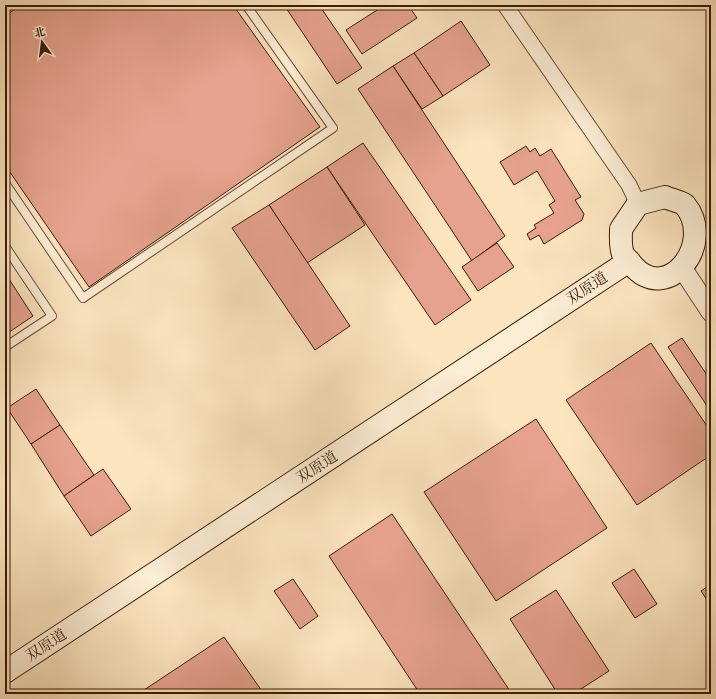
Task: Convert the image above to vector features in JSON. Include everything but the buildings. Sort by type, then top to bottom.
[{"type":"main road","points":[[665,198],[684,205],[704,216],[702,239],[696,258],[684,271],[660,279],[639,273],[623,254],[621,230],[638,204],[665,198]]},
{"type":"main road","name":"双原道","points":[[5,672],[629,261]]},
{"type":"street","points":[[505,5],[629,185],[638,204]]},
{"type":"street","points":[[684,271],[711,312]]},
{"type":"lane","points":[[5,183],[83,298],[333,128],[246,5]]},
{"type":"lane","points":[[5,246],[52,316],[5,347]]}]
